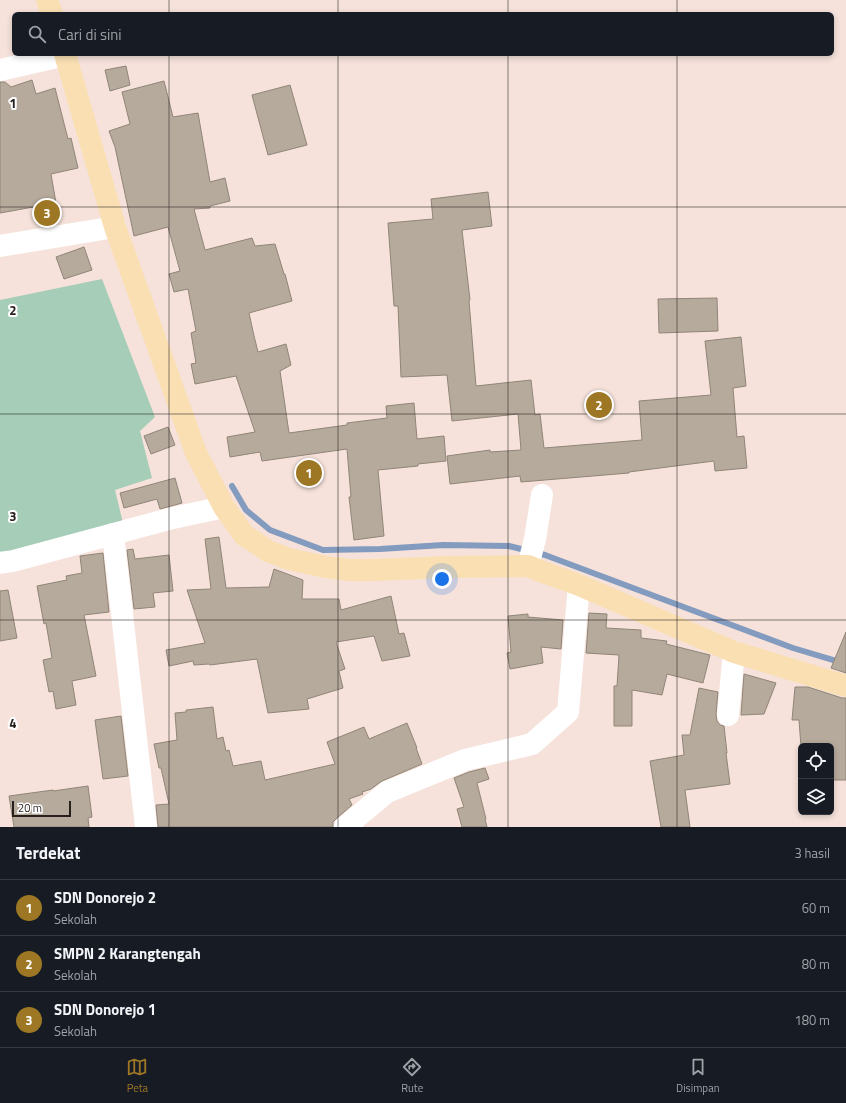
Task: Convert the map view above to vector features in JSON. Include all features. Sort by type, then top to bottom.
[{"type":"main road","points":[[47,0],[51,12]]},
{"type":"main road","points":[[67,56],[115,227],[196,453],[224,507],[244,535],[268,551],[289,560],[349,570],[447,567],[531,554],[548,574],[579,585],[734,652],[846,686]]},
{"type":"street","points":[[0,70],[58,56]]},
{"type":"street","points":[[0,246],[115,227]]},
{"type":"street","points":[[531,554],[542,495]]},
{"type":"street","points":[[0,563],[13,561],[173,518],[224,507]]},
{"type":"street","points":[[113,534],[146,827]]},
{"type":"street","points":[[345,827],[387,792],[465,760],[532,744],[568,712],[579,585]]},
{"type":"street","points":[[728,715],[734,652]]},
{"type":"green space","points":[[102,279],[155,417],[140,431],[152,478],[115,490],[123,523],[0,555],[0,300]]},
{"type":"building","points":[[126,66],[130,85],[110,91],[105,70]]},
{"type":"building","points":[[32,80],[36,94],[55,88],[68,139],[71,138],[78,168],[51,174],[56,203],[0,213],[0,82],[5,82],[11,87]]},
{"type":"building","points":[[164,81],[173,117],[198,113],[210,182],[225,178],[230,201],[210,206],[210,208],[194,209],[205,250],[252,238],[255,246],[275,244],[292,301],[249,313],[258,352],[286,344],[291,365],[280,371],[289,433],[387,418],[386,406],[414,403],[417,439],[444,436],[446,461],[418,464],[418,466],[378,470],[384,536],[354,540],[349,497],[351,497],[347,449],[262,461],[260,452],[230,457],[227,437],[255,432],[236,376],[195,384],[191,364],[196,363],[191,333],[196,331],[188,289],[174,292],[169,274],[180,271],[168,227],[134,236],[115,147],[109,131],[130,124],[122,92]]},
{"type":"building","points":[[290,85],[307,145],[268,155],[252,95]]},
{"type":"building","points":[[488,192],[492,226],[462,230],[470,300],[476,386],[531,380],[535,415],[540,414],[544,448],[642,440],[639,401],[711,395],[705,341],[741,337],[746,386],[733,388],[737,437],[744,436],[747,468],[715,471],[714,461],[629,473],[521,482],[520,476],[450,484],[447,456],[490,450],[490,452],[521,450],[518,414],[452,421],[447,375],[401,377],[398,306],[394,306],[388,223],[433,219],[431,199]]},
{"type":"building","points":[[84,247],[92,270],[64,279],[56,257]]},
{"type":"building","points":[[717,298],[718,331],[659,333],[658,299]]},
{"type":"building","points":[[168,427],[175,445],[151,454],[144,436]]},
{"type":"building","points":[[175,478],[182,503],[160,509],[157,499],[124,508],[120,493]]},
{"type":"building","points":[[219,537],[226,588],[269,587],[274,569],[303,580],[302,599],[339,599],[341,610],[391,596],[399,634],[404,633],[410,656],[382,661],[374,636],[336,642],[345,669],[339,671],[343,688],[307,699],[309,709],[268,713],[257,659],[210,665],[194,665],[193,661],[169,666],[166,650],[205,643],[187,590],[211,589],[205,539]]},
{"type":"building","points":[[133,549],[135,559],[169,555],[173,591],[153,593],[155,607],[134,609],[127,550]]},
{"type":"building","points":[[103,553],[109,612],[84,615],[96,676],[72,681],[76,705],[56,709],[53,691],[49,692],[43,660],[52,658],[46,623],[44,624],[37,586],[67,580],[66,576],[82,573],[80,556]]},
{"type":"building","points":[[8,590],[17,638],[0,641],[0,591]]},
{"type":"building","points":[[589,613],[607,614],[606,628],[641,630],[641,638],[667,641],[666,644],[710,655],[703,683],[667,674],[662,695],[632,690],[632,726],[614,726],[614,686],[617,686],[619,655],[586,653]]},
{"type":"building","points":[[528,614],[528,617],[563,620],[561,649],[541,647],[543,663],[510,669],[507,653],[511,652],[508,616]]},
{"type":"building","points":[[846,632],[846,673],[831,668]]},
{"type":"building","points":[[744,674],[776,683],[764,714],[741,715]]},
{"type":"building","points":[[795,687],[808,687],[846,698],[846,780],[834,780],[834,743],[801,743],[799,720],[792,720]]},
{"type":"building","points":[[699,688],[718,692],[716,714],[717,721],[720,725],[724,726],[730,784],[685,790],[690,827],[661,827],[650,761],[684,755],[682,735],[690,735]]},
{"type":"building","points":[[213,707],[217,739],[223,737],[226,751],[229,750],[233,766],[261,761],[265,780],[335,764],[327,742],[364,727],[369,739],[407,723],[422,764],[382,781],[371,789],[362,792],[363,794],[349,799],[352,805],[333,822],[333,827],[158,827],[156,805],[169,804],[154,744],[177,740],[175,713],[186,712],[186,710]]},
{"type":"building","points":[[121,716],[128,776],[103,779],[95,720]]},
{"type":"building","points":[[485,768],[489,779],[477,783],[487,827],[462,827],[457,809],[464,807],[454,778]]},
{"type":"building","points":[[88,786],[92,817],[88,818],[89,827],[14,827],[9,796]]},
{"type":"waterway","points":[[232,486],[246,510],[270,530],[323,550],[380,549],[443,545],[509,546],[545,555],[793,648],[846,664]]},
{"type":"place","name":"SDN Donorejo 1","points":[[47,213]]},
{"type":"place","name":"SMPN 2 Karangtengah","points":[[599,405]]},
{"type":"place","name":"SDN Donorejo 2","points":[[309,473]]}]
